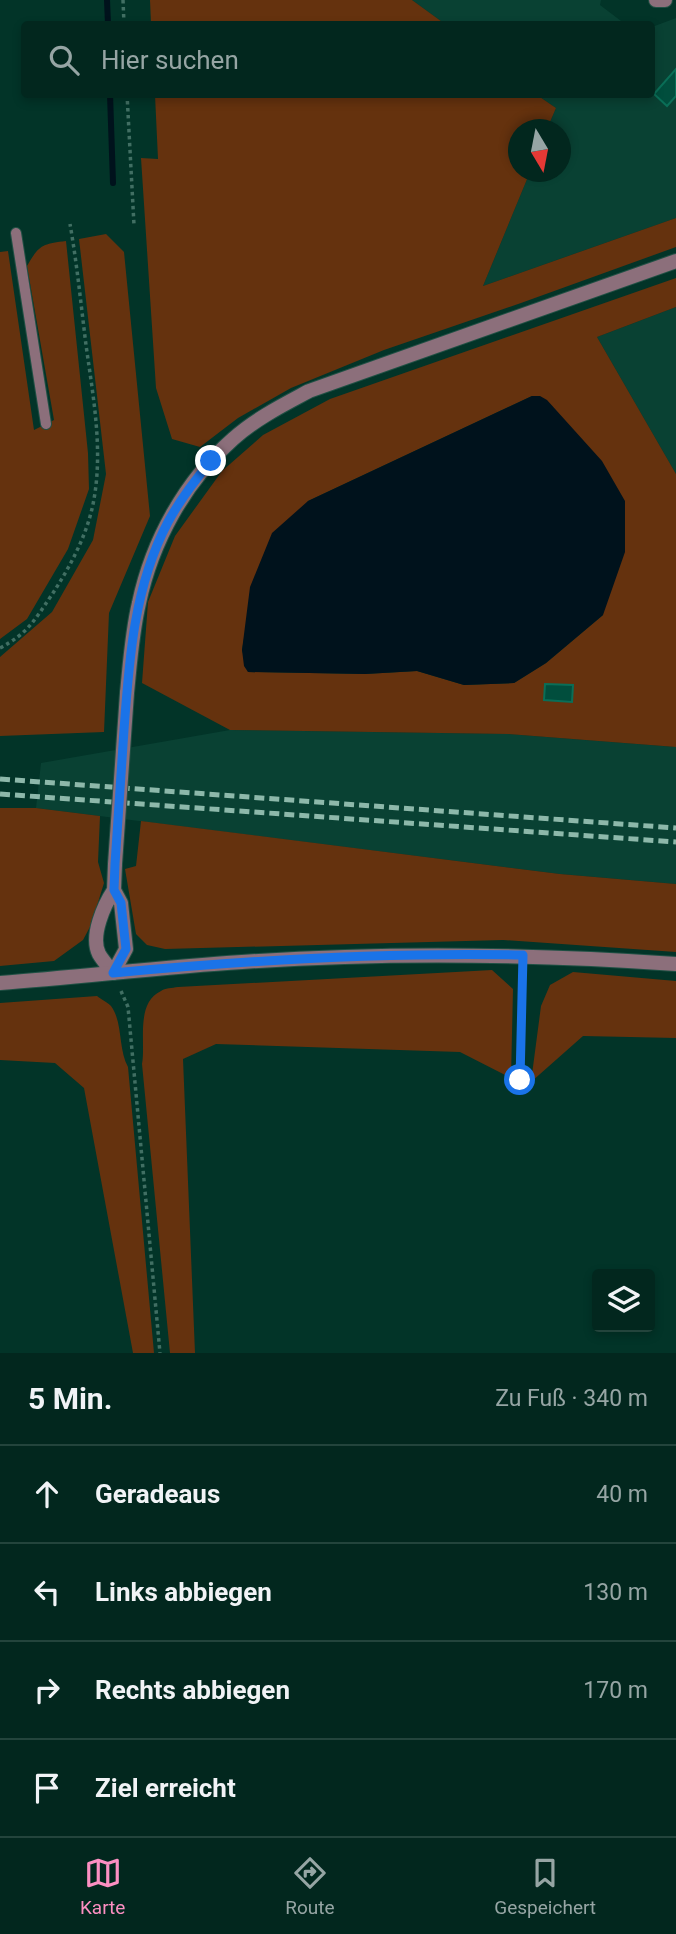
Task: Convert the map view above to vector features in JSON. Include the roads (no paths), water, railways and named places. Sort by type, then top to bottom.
[{"type":"street","points":[[656,0],[665,0]]},
{"type":"street","points":[[113,973],[126,949],[121,903],[114,890],[131,647],[139,601],[151,563],[167,524],[190,486],[234,438],[269,413],[309,391],[676,261]]},
{"type":"street","points":[[113,973],[98,952],[97,933],[103,907],[114,890]]},
{"type":"street","points":[[0,983],[244,962],[418,956],[523,955],[676,964]]},
{"type":"lane","points":[[16,233],[46,424]]},
{"type":"water","points":[[532,396],[547,400],[602,461],[625,501],[625,552],[603,615],[546,663],[514,683],[464,685],[417,671],[365,674],[248,672],[244,666],[242,650],[250,587],[272,533],[308,501]]},
{"type":"waterway","points":[[107,0],[108,21]]},
{"type":"waterway","points":[[110,98],[113,183]]},
{"type":"railway","points":[[0,779],[676,828]]},
{"type":"railway","points":[[0,794],[676,842]]}]
